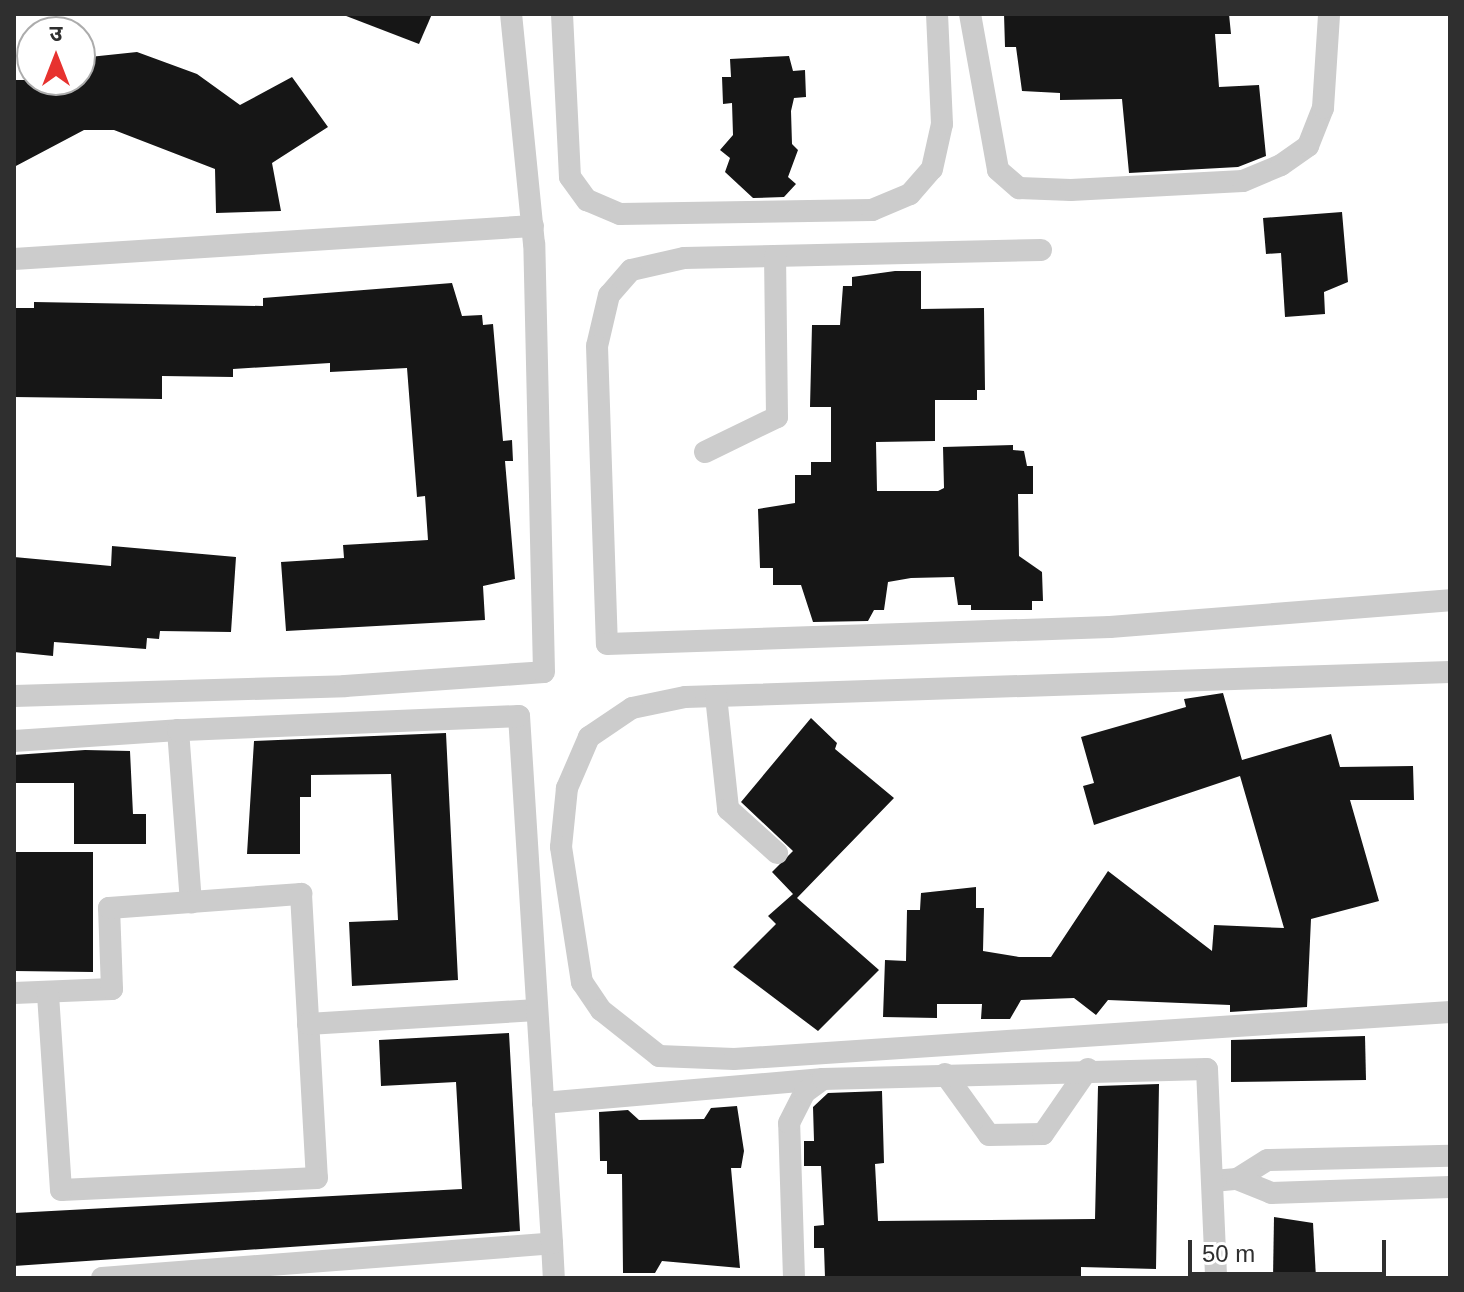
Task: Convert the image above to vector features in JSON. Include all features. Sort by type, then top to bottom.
[{"type":"street","points":[[14,696],[345,686],[544,672],[533,226],[511,14]]},
{"type":"street","points":[[562,14],[570,177],[587,200],[620,214],[872,210],[910,194],[932,169],[942,124],[937,14]]},
{"type":"street","points":[[970,14],[998,170],[1019,188],[1071,190],[1243,181],[1281,165],[1308,146],[1323,108],[1329,14]]},
{"type":"street","points":[[14,259],[533,226]]},
{"type":"street","points":[[1041,250],[684,258],[631,270],[609,295],[597,346],[607,644],[1110,627],[1450,600]]},
{"type":"street","points":[[705,452],[777,417],[775,256]]},
{"type":"street","points":[[1450,672],[716,696],[632,708],[589,737],[567,788],[561,847],[582,982],[601,1010],[659,1056],[734,1059],[1450,1012]]},
{"type":"street","points":[[716,696],[728,809],[777,853]]},
{"type":"street","points":[[14,741],[178,730],[519,716],[554,1278]]},
{"type":"street","points":[[178,730],[191,903]]},
{"type":"street","points":[[14,993],[112,989],[109,908],[301,894],[317,1178],[61,1190],[48,993]]},
{"type":"street","points":[[308,1024],[537,1010]]},
{"type":"street","points":[[543,1103],[823,1079],[1088,1069],[1207,1069],[1216,1278]]},
{"type":"street","points":[[945,1074],[989,1135],[1043,1134],[1088,1069]]},
{"type":"street","points":[[794,1278],[789,1123],[805,1092],[823,1079]]},
{"type":"street","points":[[1213,1181],[1237,1179],[1268,1160],[1450,1156]]},
{"type":"street","points":[[1237,1179],[1271,1193],[1450,1187]]},
{"type":"street","points":[[102,1278],[364,1269],[552,1243]]},
{"type":"building","points":[[341,14],[432,14],[419,44]]},
{"type":"building","points":[[1004,14],[1229,14],[1231,34],[1215,34],[1219,87],[1259,85],[1266,156],[1238,167],[1129,173],[1122,99],[1060,100],[1060,93],[1022,91],[1016,47],[1005,47]]},
{"type":"building","points":[[137,52],[197,74],[240,105],[292,77],[328,127],[272,163],[281,211],[216,213],[215,169],[114,130],[84,130],[14,167],[14,80],[16,96],[96,96],[96,56]]},
{"type":"building","points":[[789,56],[793,71],[805,70],[806,97],[794,98],[791,111],[792,144],[798,150],[788,177],[796,184],[784,197],[753,198],[725,172],[730,158],[720,150],[733,135],[732,103],[723,104],[722,77],[731,77],[730,59]]},
{"type":"building","points":[[1342,212],[1348,282],[1324,292],[1325,314],[1285,317],[1281,253],[1266,254],[1263,218]]},
{"type":"building","points":[[921,271],[921,309],[984,308],[985,390],[977,390],[977,400],[935,400],[935,441],[876,442],[877,491],[938,491],[944,488],[943,447],[1013,445],[1013,450],[1024,451],[1027,466],[1033,466],[1033,494],[1018,494],[1019,556],[1042,572],[1043,601],[1032,601],[1032,610],[971,610],[971,605],[958,605],[954,577],[911,578],[888,582],[884,610],[874,610],[868,621],[813,622],[801,585],[773,585],[773,568],[760,568],[758,509],[795,503],[795,475],[811,475],[811,462],[831,462],[831,407],[810,407],[812,325],[840,325],[843,286],[852,286],[852,277]]},
{"type":"building","points":[[452,283],[462,316],[482,315],[483,325],[493,324],[503,441],[512,440],[513,461],[505,461],[515,579],[483,586],[485,620],[286,631],[281,562],[344,558],[343,545],[428,540],[425,496],[417,497],[407,368],[330,372],[330,363],[233,369],[233,377],[162,376],[162,399],[14,397],[14,308],[34,308],[34,302],[263,306],[263,298]]},
{"type":"building","points":[[112,546],[236,557],[231,632],[160,631],[159,639],[147,638],[146,649],[54,642],[53,656],[14,652],[14,557],[111,566]]},
{"type":"building","points":[[1223,693],[1242,760],[1331,734],[1340,767],[1413,766],[1414,800],[1350,800],[1379,901],[1311,919],[1307,1007],[1230,1012],[1230,1005],[1108,1000],[1096,1015],[1074,998],[1021,1000],[1010,1019],[981,1019],[982,1004],[937,1004],[937,1018],[883,1017],[885,960],[906,961],[907,910],[920,910],[921,893],[976,887],[976,908],[984,908],[983,951],[1019,957],[1051,957],[1108,871],[1212,951],[1214,925],[1284,928],[1240,776],[1094,825],[1083,786],[1094,783],[1081,737],[1186,707],[1184,699]]},
{"type":"building","points":[[811,718],[837,743],[835,749],[894,798],[797,898],[879,970],[818,1031],[733,967],[776,924],[768,916],[793,894],[772,872],[793,851],[741,802]]},
{"type":"building","points":[[446,733],[458,980],[352,986],[349,922],[398,920],[391,774],[311,775],[311,797],[300,797],[300,854],[247,854],[254,741]]},
{"type":"building","points":[[85,750],[130,751],[133,814],[146,814],[146,844],[74,844],[74,783],[14,783],[14,755]]},
{"type":"building","points":[[14,852],[93,852],[93,972],[14,971]]},
{"type":"building","points":[[509,1033],[520,1231],[14,1266],[14,1213],[462,1189],[456,1082],[381,1086],[379,1040]]},
{"type":"building","points":[[1365,1036],[1366,1080],[1231,1082],[1231,1040]]},
{"type":"building","points":[[1159,1084],[1156,1269],[1081,1267],[1081,1277],[825,1278],[824,1248],[814,1248],[814,1226],[824,1225],[821,1166],[804,1166],[804,1141],[814,1141],[813,1107],[828,1093],[882,1091],[884,1163],[875,1164],[878,1221],[1095,1219],[1098,1086]]},
{"type":"building","points":[[737,1106],[744,1151],[741,1168],[731,1168],[740,1268],[662,1261],[655,1273],[623,1273],[622,1174],[607,1174],[607,1161],[600,1161],[599,1112],[628,1110],[639,1120],[704,1119],[711,1108]]},
{"type":"building","points":[[1274,1217],[1313,1223],[1316,1278],[1273,1278]]}]
